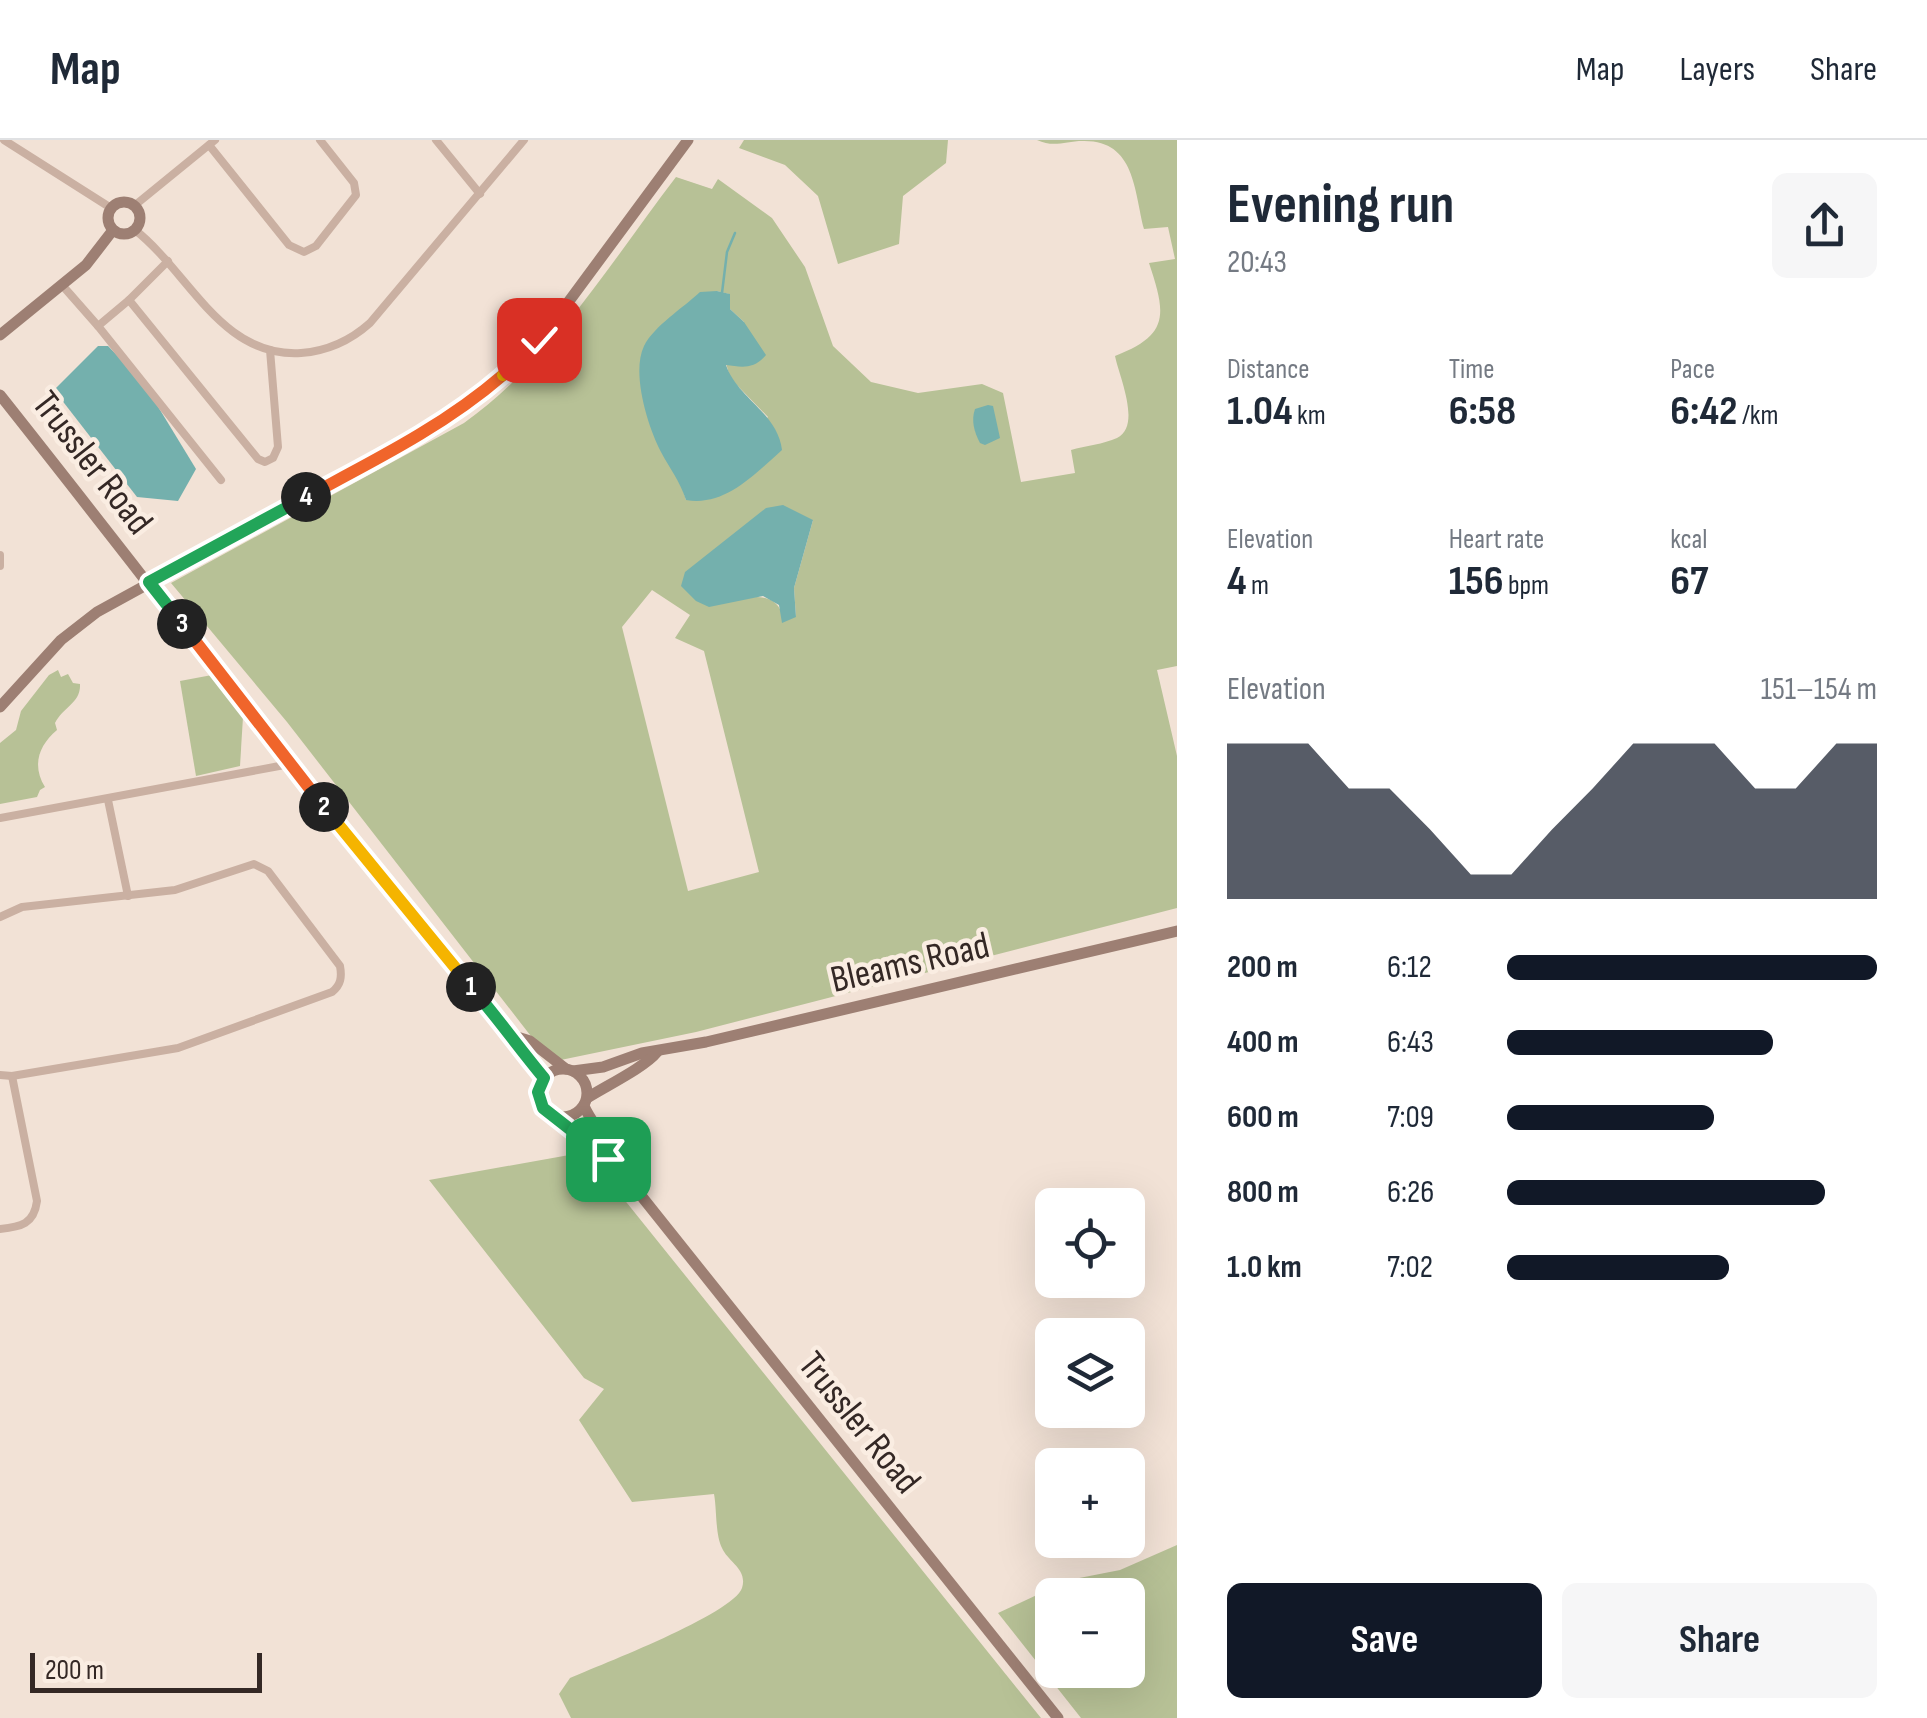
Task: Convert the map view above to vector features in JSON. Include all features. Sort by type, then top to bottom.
[{"type":"main road","points":[[0,707],[72,630],[149,582],[425,432],[474,400],[544,335],[688,140]]},
{"type":"main road","points":[[123,202],[134,206],[140,218],[135,230],[125,234],[113,230],[108,220],[111,208],[123,202]]},
{"type":"main road","points":[[0,335],[96,256],[113,230]]},
{"type":"main road","name":"Trussler Road","points":[[0,395],[290,764],[433,943],[514,1036],[544,1078]]},
{"type":"main road","name":"Bleams Road","points":[[570,1070],[603,1067],[642,1053],[1177,931]]},
{"type":"main road","name":"Trussler Road","points":[[514,1036],[530,1041],[570,1070]]},
{"type":"main road","name":"Bleams Road","points":[[585,1102],[657,1052]]},
{"type":"main road","points":[[570,1070],[585,1082],[585,1102],[572,1116],[556,1117],[543,1108],[540,1085],[550,1072],[570,1070]]},
{"type":"main road","name":"Trussler Road","points":[[585,1102],[594,1127],[614,1154],[615,1163]]},
{"type":"main road","name":"Trussler Road","points":[[556,1117],[615,1163],[1058,1718]]},
{"type":"street","points":[[4,140],[111,208]]},
{"type":"street","points":[[134,206],[212,143],[289,246],[304,252],[316,246],[356,195],[354,183],[320,140]]},
{"type":"street","points":[[436,140],[480,194]]},
{"type":"street","points":[[135,230],[168,261],[224,326],[248,342],[270,350],[312,352],[356,334],[377,316],[524,140]]},
{"type":"street","points":[[98,326],[168,261]]},
{"type":"street","points":[[62,284],[221,480]]},
{"type":"street","points":[[129,300],[258,459],[265,462],[273,458],[278,447],[270,350]]},
{"type":"street","points":[[0,555],[0,566]]},
{"type":"street","points":[[0,818],[290,764]]},
{"type":"street","points":[[108,800],[128,896]]},
{"type":"street","points":[[0,917],[22,907],[175,890],[247,864],[260,865],[340,966],[340,983],[332,992],[178,1048],[12,1076],[0,1074]]},
{"type":"street","points":[[0,1230],[24,1225],[33,1218],[36,1201],[12,1076]]},
{"type":"green space","points":[[744,140],[948,140],[946,163],[903,196],[899,244],[838,264],[818,196],[785,165],[739,148]]},
{"type":"green space","points":[[1037,140],[1177,140],[1177,666],[1157,670],[1177,756],[1177,908],[696,1032],[551,1062],[287,722],[171,583],[464,423],[525,370],[552,340],[676,177],[712,189],[718,179],[772,218],[805,267],[833,346],[871,382],[918,393],[982,384],[1003,393],[1021,482],[1075,473],[1071,450],[1112,440],[1124,432],[1128,412],[1115,356],[1146,340],[1154,331],[1160,309],[1149,263],[1175,259],[1168,227],[1144,229],[1129,170],[1113,149],[1083,141]],"holes":[[[717,291],[729,294],[730,309],[744,322],[726,363],[730,378],[768,417],[686,500],[681,483]],[[813,520],[794,588],[796,617],[782,613],[767,598],[745,598]],[[652,590],[690,615],[675,638],[704,651],[759,872],[688,891],[622,627]]]},
{"type":"green space","points":[[58,670],[61,677],[68,674],[73,683],[80,684],[80,690],[58,718],[57,730],[41,750],[38,764],[45,787],[37,797],[0,804],[0,743],[16,730],[21,711],[49,675]]},
{"type":"green space","points":[[212,675],[243,717],[240,766],[196,776],[180,681]]},
{"type":"green space","points":[[586,1152],[1041,1718],[571,1718],[559,1694],[570,1678],[716,1611],[733,1599],[743,1581],[720,1542],[714,1494],[632,1502],[579,1420],[604,1389],[584,1378],[429,1180]]},
{"type":"green space","points":[[1177,1545],[1177,1718],[1081,1718],[1057,1688],[1145,1688],[1145,1578],[1079,1578],[1120,1570]]},
{"type":"green space","points":[[1035,1596],[1035,1660],[998,1613]]},
{"type":"water","points":[[700,292],[730,294],[730,309],[744,322],[766,355],[752,365],[726,365],[731,377],[773,426],[782,450],[726,494],[714,499],[686,500],[646,415],[640,357],[649,339],[669,318]]},
{"type":"water","points":[[98,346],[108,346],[143,382],[196,469],[178,501],[137,497],[54,390]]},
{"type":"water","points":[[993,406],[1000,438],[985,445],[978,439],[973,417],[975,409]]},
{"type":"water","points":[[783,505],[813,520],[794,588],[796,617],[782,623],[779,605],[763,596],[709,607],[681,586],[685,572],[766,508]]},
{"type":"waterway","points":[[722,293],[727,252],[735,233]]},
{"type":"route","points":[[539,340],[474,400],[425,432],[149,582],[433,943],[514,1036],[544,1078],[538,1092],[543,1108],[608,1159]]}]
